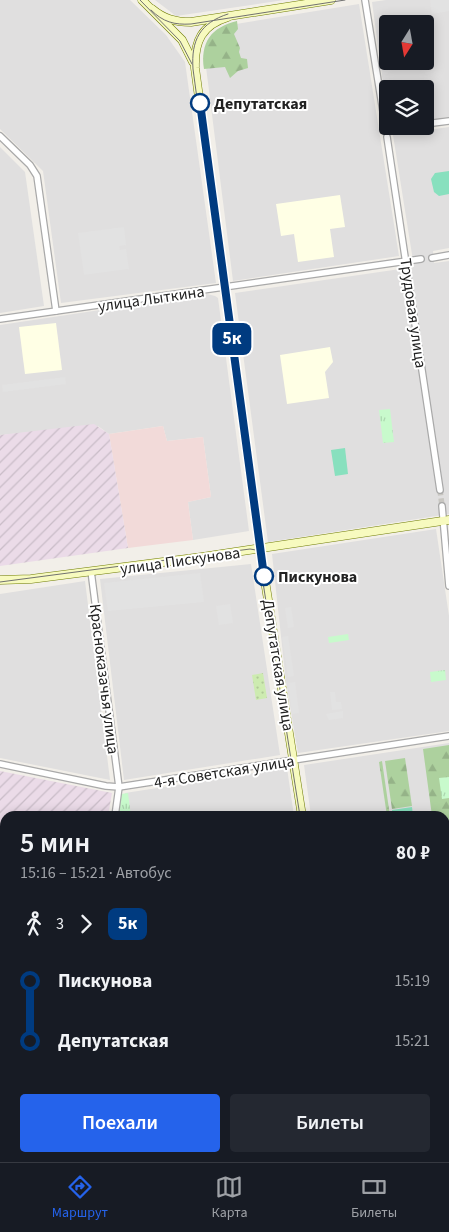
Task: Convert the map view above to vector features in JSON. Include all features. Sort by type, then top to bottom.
[{"type":"main road","name":"Депутатская улица","points":[[142,0],[182,40],[195,68]]},
{"type":"main road","points":[[152,9],[166,19],[181,22],[331,0]]},
{"type":"main road","name":"Депутатская улица","points":[[228,16],[216,20],[203,33],[196,49],[195,68],[260,549],[301,811]]},
{"type":"main road","name":"улица Пискунова","points":[[0,580],[32,579],[260,549],[446,521]]},
{"type":"street","points":[[365,0],[379,87]]},
{"type":"street","points":[[434,123],[449,121]]},
{"type":"street","points":[[0,136],[30,165],[37,176],[56,311]]},
{"type":"street","name":"Трудовая улица","points":[[387,137],[440,490]]},
{"type":"street","points":[[432,258],[449,255]]},
{"type":"street","name":"улица Лыткина","points":[[0,319],[421,259]]},
{"type":"street","points":[[442,506],[446,521],[449,586]]},
{"type":"street","name":"Красноказачья улица","points":[[91,571],[119,787],[115,811]]},
{"type":"street","name":"4-я Советская улица","points":[[0,764],[119,787],[449,736]]},
{"type":"shaded area","points":[[0,0],[130,0],[166,35],[185,62],[216,283],[61,303],[43,171],[0,129]]},
{"type":"shaded area","points":[[155,0],[284,0],[176,16]]},
{"type":"shaded area","points":[[386,0],[449,0],[449,117],[434,119],[434,80],[383,80],[381,70],[434,70],[434,15],[379,15],[379,54],[372,2]]},
{"type":"shaded area","points":[[430,0],[449,0],[449,11],[432,14]]},
{"type":"shaded area","points":[[359,4],[399,256],[233,281],[204,51],[230,25]]},
{"type":"shaded area","points":[[449,127],[449,248],[433,251],[434,263],[449,261],[449,514],[268,542],[235,293],[414,267],[393,135],[434,135],[434,129]]},
{"type":"shaded area","points":[[0,147],[25,172],[44,306],[0,313]]},
{"type":"shaded area","points":[[340,195],[345,227],[330,229],[334,257],[298,262],[294,234],[281,236],[276,204]]},
{"type":"shaded area","points":[[124,227],[126,245],[119,246],[120,250],[126,249],[129,269],[84,275],[78,233]]},
{"type":"shaded area","points":[[207,294],[218,298],[249,531],[193,540],[188,502],[211,497],[203,437],[167,441],[163,426],[109,434],[98,426],[0,435],[0,325]]},
{"type":"shaded area","points":[[56,323],[62,370],[25,374],[19,327]]},
{"type":"shaded area","points":[[330,347],[333,362],[325,372],[329,398],[287,404],[280,355]]},
{"type":"shaded area","points":[[65,377],[66,384],[3,392],[2,385]]},
{"type":"shaded area","points":[[94,424],[109,434],[128,548],[0,566],[0,435]]},
{"type":"shaded area","points":[[163,426],[167,441],[203,437],[211,497],[188,502],[193,540],[128,548],[109,434]]},
{"type":"shaded area","points":[[436,529],[449,616],[449,731],[298,753],[286,682],[272,554]]},
{"type":"shaded area","points":[[251,564],[280,755],[124,780],[100,579]]},
{"type":"shaded area","points":[[200,573],[204,602],[108,611],[104,583]]},
{"type":"shaded area","points":[[85,581],[110,780],[0,758],[0,594]]},
{"type":"shaded area","points":[[230,604],[233,623],[219,625],[216,606]]},
{"type":"shaded area","points":[[291,607],[294,627],[288,628],[285,608]]},
{"type":"shaded area","points":[[288,636],[294,676],[288,677],[282,637]]},
{"type":"shaded area","points":[[295,682],[299,713],[292,714],[288,683]]},
{"type":"shaded area","points":[[330,692],[335,692],[336,702],[341,702],[342,709],[332,710]]},
{"type":"shaded area","points":[[343,711],[343,718],[329,720],[326,714]]},
{"type":"shaded area","points":[[449,743],[449,811],[310,811],[304,765]]},
{"type":"shaded area","points":[[287,768],[293,811],[122,811],[125,793]]},
{"type":"shaded area","points":[[0,771],[112,793],[109,811],[0,811]]},
{"type":"green space","points":[[237,21],[238,29],[234,34],[240,48],[241,58],[247,59],[248,68],[238,71],[230,78],[225,67],[204,69],[204,51],[209,38],[220,27]]},
{"type":"green space","points":[[449,171],[449,194],[439,196],[434,192],[431,179],[435,173]]},
{"type":"green space","points":[[390,409],[394,442],[383,443],[379,410]]},
{"type":"green space","points":[[345,448],[348,474],[335,476],[331,450]]},
{"type":"green space","points":[[348,634],[349,640],[329,643],[328,637]]},
{"type":"green space","points":[[445,670],[446,680],[431,682],[430,672]]},
{"type":"green space","points":[[263,673],[267,698],[256,700],[252,675]]},
{"type":"green space","points":[[449,745],[449,811],[431,811],[423,749]]},
{"type":"green space","points":[[405,758],[412,806],[392,809],[385,761]]},
{"type":"green space","points":[[382,761],[389,811],[386,811],[379,762]]},
{"type":"green space","points":[[449,777],[449,798],[442,799],[439,778]]},
{"type":"green space","points":[[128,793],[130,811],[119,811],[121,794]]},
{"type":"green space","points":[[412,807],[412,811],[392,811]]},
{"type":"tunnel","points":[[440,490],[442,506]]},
{"type":"tram line","points":[[140,0],[180,41],[192,64]]},
{"type":"tram line","points":[[151,10],[169,22],[191,24],[345,0]]},
{"type":"tram line","points":[[228,14],[210,22],[199,34],[194,49],[193,69],[258,551],[299,811]]},
{"type":"tram line","points":[[0,582],[250,549],[256,550],[261,554]]},
{"type":"bus line","name":"5к","points":[[200,103],[264,576]]},
{"type":"place","name":"Депутатская","points":[[200,103]]},
{"type":"place","name":"Пискунова","points":[[264,576]]}]
